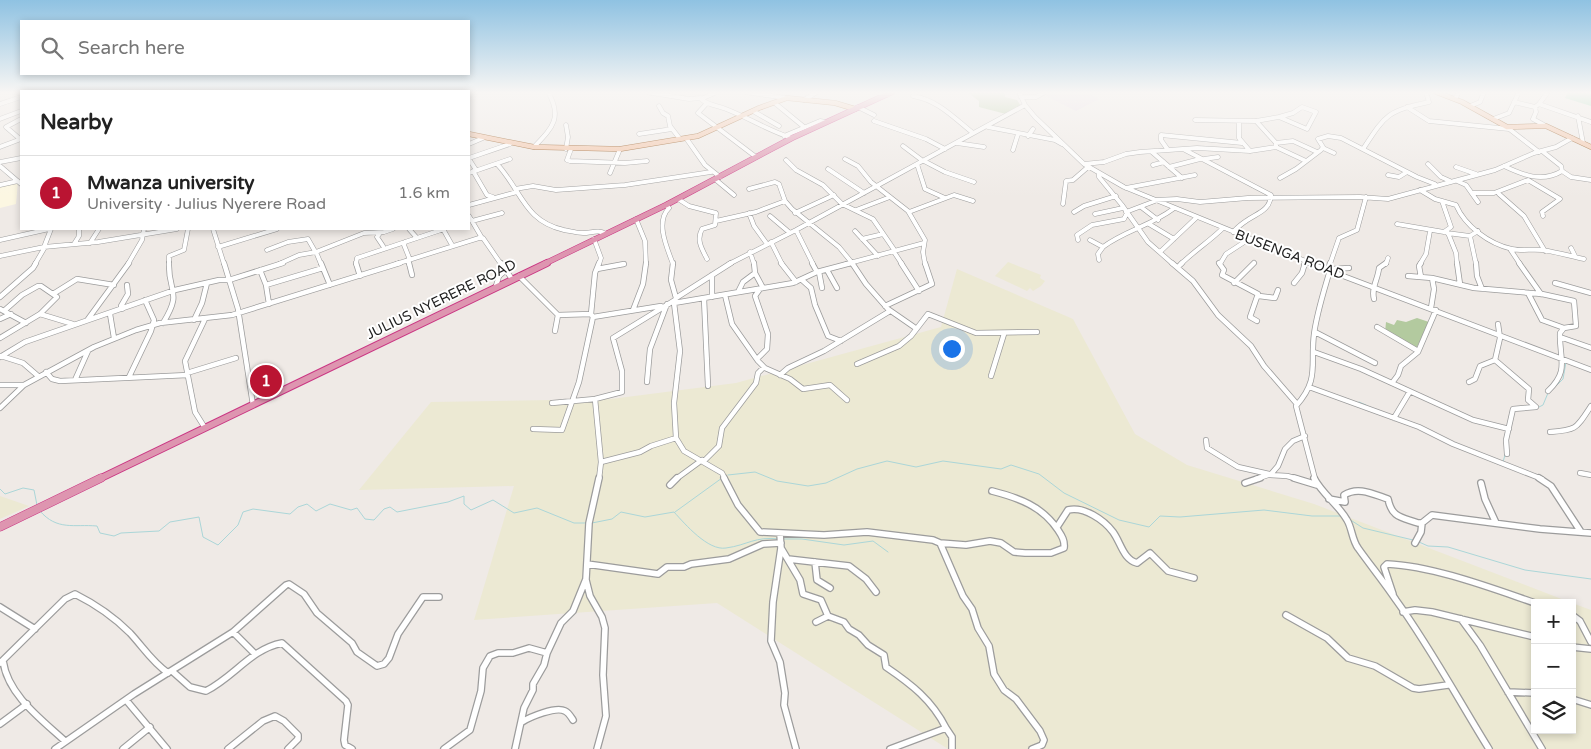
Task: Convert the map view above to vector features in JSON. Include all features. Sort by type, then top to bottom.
[{"type":"highway","name":"JULIUS NYERERE ROAD","points":[[0,527],[636,220],[815,127]]},
{"type":"main road","points":[[470,134],[510,144],[534,147],[620,149],[686,138],[720,127]]},
{"type":"main road","points":[[1508,128],[1526,127]]},
{"type":"main road","points":[[1548,127],[1591,147]]},
{"type":"street","points":[[0,147],[20,140],[6,127]]},
{"type":"street","points":[[534,147],[549,132],[551,127]]},
{"type":"street","points":[[566,127],[567,160],[646,161]]},
{"type":"street","points":[[720,127],[741,145],[746,152],[756,157]]},
{"type":"street","points":[[765,127],[792,138]]},
{"type":"street","points":[[784,136],[804,127]]},
{"type":"street","points":[[891,127],[945,148]]},
{"type":"street","points":[[966,127],[973,133]]},
{"type":"street","points":[[552,403],[595,399],[622,392],[624,385],[622,366],[613,338],[750,252],[796,230],[986,127]]},
{"type":"street","points":[[992,127],[1018,134],[1055,140],[1071,151]]},
{"type":"street","name":"BUSENGA ROAD","points":[[1046,127],[1086,165],[1099,174],[1173,209],[1591,370]]},
{"type":"street","points":[[1239,127],[1238,137],[1250,152]]},
{"type":"street","points":[[1261,127],[1276,145],[1306,161]]},
{"type":"street","points":[[1363,149],[1377,127]]},
{"type":"street","points":[[1496,127],[1508,128],[1561,166],[1562,172]]},
{"type":"street","points":[[1580,127],[1583,143]]},
{"type":"street","points":[[639,134],[672,129],[680,139]]},
{"type":"street","points":[[1028,136],[1033,129]]},
{"type":"street","points":[[1013,150],[1018,134]]},
{"type":"street","points":[[1168,150],[1161,140],[1161,135],[1242,143]]},
{"type":"street","points":[[1334,153],[1323,148],[1318,140],[1324,136],[1345,138],[1407,172],[1437,185]]},
{"type":"street","points":[[470,144],[483,138]]},
{"type":"street","points":[[686,138],[696,156],[734,195]]},
{"type":"street","points":[[1095,214],[1125,211],[1141,207],[1155,200],[1177,199],[1200,202],[1248,198],[1298,200],[1366,198],[1384,200],[1504,166],[1556,147],[1572,138]]},
{"type":"street","points":[[1063,204],[1065,197],[1064,184],[1066,181],[1073,180],[1086,165],[1107,161],[1126,154],[1197,148],[1250,152],[1266,150],[1276,145],[1293,141],[1317,152]]},
{"type":"street","points":[[956,143],[984,147]]},
{"type":"street","points":[[470,159],[510,144]]},
{"type":"street","points":[[903,146],[923,161],[945,172],[974,182]]},
{"type":"street","points":[[1280,178],[1323,148]]},
{"type":"street","points":[[610,173],[620,149]]},
{"type":"street","points":[[1184,150],[1234,177],[1256,185],[1271,194],[1269,205],[1261,215],[1249,220],[1233,232]]},
{"type":"street","points":[[1151,152],[1182,178]]},
{"type":"street","points":[[1168,167],[1218,157]]},
{"type":"street","points":[[0,166],[20,158]]},
{"type":"street","points":[[495,198],[487,195],[472,172],[510,159]]},
{"type":"street","points":[[845,159],[858,166],[876,186],[909,212],[924,238],[926,270],[932,284],[885,306]]},
{"type":"street","points":[[786,160],[796,170],[824,184],[842,204],[873,219],[919,291]]},
{"type":"street","points":[[1153,165],[1164,162]]},
{"type":"street","points":[[497,164],[506,173],[532,215],[546,225],[582,232],[600,230],[606,234]]},
{"type":"street","points":[[917,164],[925,189],[946,198]]},
{"type":"street","points":[[1428,164],[1441,177],[1466,185],[1478,202]]},
{"type":"street","points":[[0,166],[20,182]]},
{"type":"street","points":[[1504,166],[1560,199],[1542,212],[1543,216]]},
{"type":"street","points":[[1456,167],[1477,174]]},
{"type":"street","points":[[828,168],[864,193]]},
{"type":"street","points":[[470,205],[533,186],[560,190],[625,185],[711,172]]},
{"type":"street","points":[[1388,176],[1399,178],[1407,172]]},
{"type":"street","points":[[1472,193],[1486,196],[1499,194],[1528,179],[1550,178],[1562,172]]},
{"type":"street","points":[[1562,172],[1571,177],[1591,180]]},
{"type":"street","points":[[1099,174],[1099,177],[1116,196],[1148,242],[1193,281],[1218,315],[1251,346],[1264,366],[1296,405],[1313,475],[1318,486],[1349,522],[1357,547],[1365,555],[1373,571],[1396,600],[1489,749]]},
{"type":"street","points":[[1126,188],[1150,181],[1194,175]]},
{"type":"street","points":[[0,185],[20,182]]},
{"type":"street","points":[[749,189],[778,182],[783,191],[785,201],[795,213],[839,247],[885,306],[914,327]]},
{"type":"street","points":[[1420,190],[1442,201],[1456,205],[1461,217],[1478,231],[1490,240],[1509,248],[1545,250],[1584,259]]},
{"type":"street","points":[[1499,194],[1524,216],[1545,250]]},
{"type":"street","points":[[795,213],[834,195]]},
{"type":"street","points":[[909,212],[956,195],[972,202]]},
{"type":"street","points":[[856,210],[890,196]]},
{"type":"street","points":[[1074,212],[1084,206],[1116,196]]},
{"type":"street","points":[[1296,405],[1302,399],[1314,375],[1315,332],[1318,310],[1338,238],[1357,230],[1366,198]]},
{"type":"street","points":[[678,199],[690,207],[715,212],[716,221],[714,226],[700,230],[698,235],[699,244],[707,260]]},
{"type":"street","points":[[716,221],[749,213],[785,201]]},
{"type":"street","points":[[1442,201],[1451,227],[1447,232]]},
{"type":"street","points":[[666,205],[669,208],[664,213],[662,222],[667,249],[674,268],[671,280],[680,351],[674,403],[676,438],[684,451],[722,473],[738,505],[760,532],[824,535],[867,532],[952,544],[990,541],[1001,543],[1018,553],[1051,553],[1062,549],[1065,544],[1048,515],[1036,506],[992,491]]},
{"type":"street","points":[[1141,207],[1158,220]]},
{"type":"street","points":[[1099,260],[1098,254],[1103,247],[1138,228],[1158,220],[1173,209]]},
{"type":"street","points":[[1078,240],[1077,235],[1096,224],[1124,219],[1125,211]]},
{"type":"street","points":[[472,221],[502,213]]},
{"type":"street","points":[[749,213],[760,235],[775,247],[778,259],[796,282]]},
{"type":"street","points":[[770,216],[790,233]]},
{"type":"street","points":[[1160,252],[1197,217]]},
{"type":"street","points":[[470,218],[482,238],[512,279]]},
{"type":"street","points":[[633,310],[644,282],[646,267],[644,238],[636,220]]},
{"type":"street","points":[[1149,224],[1174,239]]},
{"type":"street","points":[[1397,224],[1440,233],[1447,232],[1470,236],[1478,231]]},
{"type":"street","points":[[1178,267],[1197,248],[1210,241],[1223,228]]},
{"type":"street","points":[[0,240],[47,230]]},
{"type":"street","points":[[0,297],[33,268],[45,247],[50,230]]},
{"type":"street","points":[[74,244],[79,236],[79,230]]},
{"type":"street","points":[[90,243],[98,230]]},
{"type":"street","points":[[88,319],[133,257],[144,230]]},
{"type":"street","points":[[0,256],[45,247],[90,243],[170,230]]},
{"type":"street","points":[[163,323],[174,302],[175,290],[168,273],[169,256],[184,250],[188,230]]},
{"type":"street","points":[[213,230],[238,314],[249,370],[253,405]]},
{"type":"street","points":[[218,247],[274,230]]},
{"type":"street","points":[[1,356],[25,342],[175,290],[229,280],[295,257],[316,253],[369,230],[380,233],[390,230]]},
{"type":"street","points":[[410,230],[417,238]]},
{"type":"street","points":[[360,276],[355,259],[440,230]]},
{"type":"street","points":[[444,230],[452,245]]},
{"type":"street","points":[[796,230],[818,272],[822,288]]},
{"type":"street","points":[[855,231],[878,256]]},
{"type":"street","points":[[1421,278],[1420,266],[1426,254],[1430,231]]},
{"type":"street","points":[[1447,232],[1456,253],[1460,284]]},
{"type":"street","points":[[380,233],[377,237],[382,246]]},
{"type":"street","points":[[862,239],[884,234]]},
{"type":"street","points":[[1470,236],[1477,276],[1482,289]]},
{"type":"street","points":[[0,408],[24,385],[38,376],[114,338],[152,325],[238,314],[452,245],[482,238]]},
{"type":"street","points":[[267,250],[292,241],[308,239],[330,285]]},
{"type":"street","points":[[533,429],[563,430],[573,401],[592,316],[597,269],[601,258],[594,239]]},
{"type":"street","points":[[1249,239],[1226,254],[1219,264],[1224,270],[1222,274],[1234,283],[1259,296],[1275,298],[1278,290]]},
{"type":"street","points":[[1090,240],[1103,247]]},
{"type":"street","points":[[405,242],[404,245],[412,275]]},
{"type":"street","points":[[675,300],[704,299],[796,282],[818,272],[924,243]]},
{"type":"street","points":[[1509,248],[1518,257],[1542,294]]},
{"type":"street","points":[[1572,248],[1575,256]]},
{"type":"street","points":[[750,252],[754,259],[755,273],[762,288]]},
{"type":"street","points":[[1374,299],[1372,291],[1378,278],[1379,268],[1386,264],[1388,258]]},
{"type":"street","points":[[1294,283],[1302,273],[1305,261]]},
{"type":"street","points":[[1234,283],[1254,263]]},
{"type":"street","points":[[597,269],[624,264]]},
{"type":"street","points":[[266,285],[323,268]]},
{"type":"street","points":[[1329,270],[1349,268]]},
{"type":"street","points":[[260,270],[266,285],[269,304]]},
{"type":"street","points":[[496,286],[499,276],[505,270]]},
{"type":"street","points":[[827,270],[837,288]]},
{"type":"street","points":[[738,292],[743,282],[755,273]]},
{"type":"street","points":[[712,275],[712,297]]},
{"type":"street","points":[[518,276],[558,315],[592,316],[665,305]]},
{"type":"street","points":[[1408,276],[1445,279],[1482,289],[1542,294],[1574,300],[1576,326],[1564,328],[1542,320],[1528,293]]},
{"type":"street","points":[[1392,384],[1401,366],[1418,351],[1433,309],[1434,289],[1432,278]]},
{"type":"street","points":[[53,294],[77,279],[114,285]]},
{"type":"street","points":[[802,280],[811,288],[815,305],[828,336],[841,341]]},
{"type":"street","points":[[194,320],[202,303],[207,283]]},
{"type":"street","points":[[1556,283],[1591,294]]},
{"type":"street","points":[[122,309],[122,304],[128,294],[127,285]]},
{"type":"street","points":[[0,338],[26,323],[40,314],[57,296],[38,286],[2,309],[26,323]]},
{"type":"street","points":[[757,359],[767,349],[768,337],[755,296],[762,288]]},
{"type":"street","points":[[725,295],[732,324],[764,367],[792,380],[803,389],[830,385],[838,390],[847,400]]},
{"type":"street","points":[[1257,321],[1250,317],[1259,296]]},
{"type":"street","points":[[704,299],[708,386]]},
{"type":"street","points":[[129,377],[152,325],[154,315],[145,300]]},
{"type":"street","points":[[647,382],[652,342],[661,324],[665,305]]},
{"type":"street","points":[[780,375],[788,368],[841,341],[890,311]]},
{"type":"street","points":[[0,319],[11,314]]},
{"type":"street","points":[[40,314],[73,324]]},
{"type":"street","points":[[110,314],[114,338]]},
{"type":"street","points":[[858,364],[900,345],[910,336],[914,327],[930,314],[976,333],[1037,332]]},
{"type":"street","points":[[555,331],[558,315]]},
{"type":"street","points":[[205,319],[186,356],[195,412],[205,428]]},
{"type":"street","points":[[1495,360],[1499,336],[1498,324]]},
{"type":"street","points":[[1377,328],[1418,351]]},
{"type":"street","points":[[1548,391],[1561,380],[1564,358],[1560,337],[1564,328]]},
{"type":"street","points":[[1315,332],[1375,363]]},
{"type":"street","points":[[991,376],[1004,334]]},
{"type":"street","points":[[1560,337],[1591,348]]},
{"type":"street","points":[[75,380],[83,364],[84,357],[89,350]]},
{"type":"street","points":[[1314,352],[1352,366],[1409,393],[1476,421],[1509,429]]},
{"type":"street","points":[[1,356],[23,363],[38,376]]},
{"type":"street","points":[[46,372],[55,380],[188,374],[236,358]]},
{"type":"street","points":[[1469,382],[1475,379],[1480,366],[1495,360]]},
{"type":"street","points":[[1495,360],[1528,389],[1528,400],[1536,407],[1513,409],[1506,440],[1507,454]]},
{"type":"street","points":[[670,485],[720,446],[722,428],[756,383],[758,373],[764,367]]},
{"type":"street","points":[[0,385],[24,385]]},
{"type":"street","points":[[1309,387],[1426,430],[1453,444],[1546,481],[1581,532]]},
{"type":"street","points":[[1394,418],[1398,410],[1405,405],[1409,393]]},
{"type":"street","points":[[595,399],[601,462],[589,523],[586,579],[590,596],[606,628],[603,642],[606,719],[597,749]]},
{"type":"street","points":[[1550,432],[1572,430],[1580,423],[1591,406]]},
{"type":"street","points":[[1244,483],[1270,475],[1278,466],[1284,449],[1293,441],[1305,436]]},
{"type":"street","points":[[601,462],[640,452],[650,446],[676,438]]},
{"type":"street","points":[[1206,440],[1207,448],[1234,465],[1270,475],[1287,476],[1318,486]]},
{"type":"street","points":[[1580,473],[1591,475]]},
{"type":"street","points":[[1481,483],[1485,499],[1496,523]]},
{"type":"street","points":[[1329,498],[1345,502],[1344,495],[1346,493],[1354,490],[1367,493],[1388,499],[1394,514],[1422,523]]},
{"type":"street","points":[[1056,527],[1068,510],[1079,508],[1104,524],[1132,563],[1137,563],[1150,553],[1168,571],[1194,578]]},
{"type":"street","points":[[1414,543],[1421,532],[1422,523],[1432,515],[1591,533]]},
{"type":"street","points":[[780,534],[781,545],[773,602],[772,641],[780,662],[785,693],[784,705],[796,749]]},
{"type":"street","points":[[940,543],[963,596],[972,609],[978,628],[989,646],[994,674],[998,682],[1004,690],[1016,699],[1042,735],[1042,745],[1032,749]]},
{"type":"street","points":[[587,564],[658,574],[667,567],[684,567],[729,558],[763,544],[781,545]]},
{"type":"street","points":[[945,556],[952,544]]},
{"type":"street","points":[[781,545],[800,580],[803,594],[821,600],[828,616],[844,622],[849,629],[859,635],[868,645],[884,655],[886,667],[918,689],[937,711],[952,737],[952,749]]},
{"type":"street","points":[[788,559],[851,567],[866,579],[876,592]]},
{"type":"street","points":[[814,562],[818,580],[830,588]]},
{"type":"street","points":[[1396,600],[1384,567],[1387,564],[1409,566],[1444,575],[1531,602]]},
{"type":"street","points":[[515,749],[524,708],[533,690],[533,684],[544,665],[547,653],[561,623],[572,611],[586,579]]},
{"type":"street","points":[[55,749],[126,700],[233,632],[282,587],[289,584],[304,594],[317,613],[352,643],[357,652],[377,666],[384,664],[389,658],[398,634],[423,597],[439,597]]},
{"type":"street","points":[[65,741],[27,704],[6,677],[2,662],[65,599],[75,594],[102,612],[135,639],[154,665],[170,672],[185,684],[197,690],[206,691],[239,668],[254,653],[267,645],[282,643],[343,697],[348,706],[344,740],[348,748]]},
{"type":"street","points":[[0,607],[36,629]]},
{"type":"street","points":[[1403,612],[1424,611],[1531,637]]},
{"type":"street","points":[[1286,615],[1327,638],[1348,658],[1375,666],[1413,688],[1418,690],[1448,685]]},
{"type":"street","points":[[816,622],[824,620],[828,616]]},
{"type":"street","points":[[1576,618],[1580,621],[1591,642]]},
{"type":"street","points":[[1461,619],[1480,645],[1542,749]]},
{"type":"street","points":[[233,632],[254,653]]},
{"type":"street","points":[[1576,647],[1591,649]]},
{"type":"street","points":[[444,749],[467,733],[473,723],[481,691],[483,668],[490,656],[494,653],[513,653],[529,648],[547,653]]},
{"type":"street","points":[[1508,692],[1531,693]]},
{"type":"street","points":[[1576,699],[1591,705]]},
{"type":"street","points":[[126,700],[167,749]]},
{"type":"street","points":[[0,724],[27,704]]},
{"type":"street","points":[[522,722],[532,715],[559,710],[565,710],[573,720]]},
{"type":"street","points":[[228,749],[263,720],[276,716],[298,735],[298,739],[288,749]]},
{"type":"street","points":[[123,749],[150,727]]},
{"type":"street","points":[[890,749],[946,728]]},
{"type":"street","points":[[452,749],[455,742]]},
{"type":"shaded area","points":[[18,182],[16,204],[0,208],[0,186]]},
{"type":"shaded area","points":[[1008,262],[1041,275],[1040,278],[1045,281],[1033,291],[1030,288],[1027,291],[995,276]]},
{"type":"shaded area","points":[[957,269],[1073,319],[1135,434],[1187,465],[1314,504],[1562,599],[1531,599],[1531,734],[1576,734],[1576,604],[1591,610],[1591,749],[948,749],[717,603],[474,620],[514,486],[359,490],[431,402],[611,399],[736,383],[941,327]]},
{"type":"shaded area","points":[[0,496],[29,506],[0,519]]},
{"type":"green space","points":[[1417,318],[1429,322],[1416,349],[1385,333],[1386,322],[1394,325],[1397,320],[1406,322]]},
{"type":"waterway","points":[[1553,389],[1563,379],[1566,362]]},
{"type":"waterway","points":[[1537,408],[1543,405],[1548,393]]},
{"type":"waterway","points":[[1359,402],[1366,405]]},
{"type":"waterway","points":[[1503,462],[1505,455]]},
{"type":"waterway","points":[[728,475],[755,472],[777,481],[808,486],[826,483],[857,469],[887,461],[916,467],[943,461],[1001,469],[1011,465],[1039,474],[1064,493],[1119,520],[1149,527],[1160,516],[1180,517],[1264,510],[1312,516],[1340,516]]},
{"type":"waterway","points":[[675,512],[722,478]]},
{"type":"waterway","points":[[0,489],[5,494],[23,488],[34,490],[37,505]]},
{"type":"waterway","points":[[40,511],[53,522],[73,526],[97,526],[100,533],[114,536],[121,533],[159,531],[170,522],[199,517],[203,537],[218,545],[238,525],[243,512],[253,509],[290,514],[298,507],[307,504],[316,511],[330,504],[351,510],[357,508],[365,519],[374,520],[384,509],[390,507],[397,512],[448,502],[464,496],[464,504],[471,510],[493,500],[514,513],[537,508],[574,523],[586,523]]},
{"type":"waterway","points":[[592,523],[612,519],[621,512],[645,517],[674,512],[697,536],[719,548],[734,547],[757,540],[779,539]]},
{"type":"waterway","points":[[1349,519],[1363,528],[1413,540]]},
{"type":"waterway","points":[[783,539],[802,539],[844,545],[873,541],[888,552]]},
{"type":"waterway","points":[[1419,542],[1428,546],[1448,547],[1525,570],[1591,579]]},
{"type":"place","name":"Mwanza university","points":[[266,381]]}]
